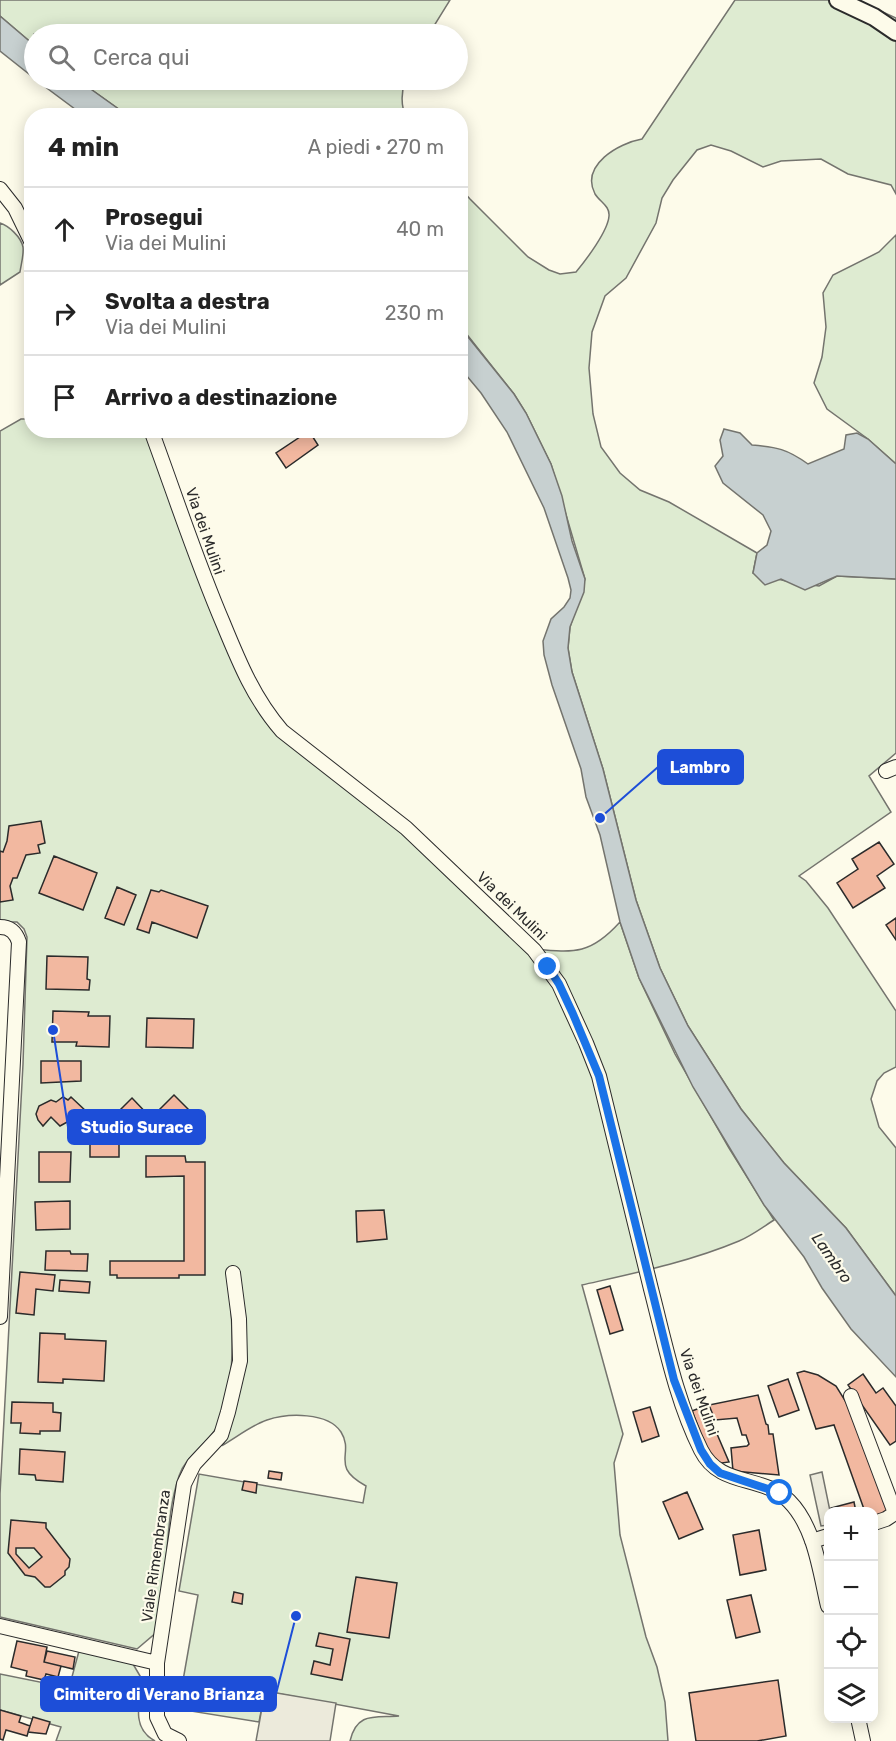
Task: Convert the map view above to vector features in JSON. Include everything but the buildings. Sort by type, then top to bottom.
[{"type":"street","points":[[838,0],[874,17],[896,32]]},
{"type":"street","points":[[0,189],[15,208],[24,227]]},
{"type":"street","name":"Via dei Mulini","points":[[154,438],[205,582],[246,677],[266,712],[282,731],[414,836],[534,950],[559,984],[599,1076],[674,1380],[701,1450],[710,1464],[720,1473],[780,1493],[789,1501],[801,1516],[812,1541],[824,1590]]},
{"type":"street","points":[[0,927],[5,927],[15,933],[19,942],[0,1317]]},
{"type":"street","name":"Viale Rimembranza","points":[[179,1741],[165,1734],[157,1717],[157,1663],[184,1484],[194,1464],[220,1435],[240,1361],[239,1319],[232,1273]]},
{"type":"street","points":[[851,1396],[895,1513],[886,1520],[878,1522]]},
{"type":"street","points":[[812,1541],[824,1537]]},
{"type":"street","points":[[0,1626],[157,1663]]},
{"type":"street","points":[[859,1723],[863,1741]]},
{"type":"green space","points":[[0,0],[450,0],[435,24],[24,24],[24,36],[0,16]]},
{"type":"green space","points":[[735,0],[857,0],[896,18],[896,194],[891,185],[848,174],[821,159],[781,161],[763,167],[731,151],[711,145],[697,150],[662,198],[656,223],[626,278],[605,296],[592,332],[589,368],[593,414],[601,447],[620,473],[640,490],[669,502],[757,553],[753,573],[819,586],[837,576],[896,579],[896,753],[869,776],[891,812],[799,876],[806,881],[828,908],[896,1011],[896,1067],[884,1073],[877,1081],[871,1099],[879,1127],[896,1148],[896,1296],[846,1228],[784,1163],[741,1109],[688,1026],[660,968],[636,900],[603,769],[572,672],[568,648],[570,627],[585,579],[551,464],[514,394],[468,336],[468,197],[528,257],[560,274],[576,272],[591,253],[608,222],[608,209],[595,194],[592,183],[597,165],[604,157],[623,145],[642,139]]},
{"type":"green space","points":[[92,90],[403,90],[403,108],[117,108]]},
{"type":"green space","points":[[0,223],[11,229],[22,243],[23,256],[20,272],[0,285]]},
{"type":"green space","points":[[896,235],[896,464],[868,439],[827,409],[814,383],[822,357],[826,327],[823,293],[833,275],[879,252]]},
{"type":"green space","points":[[24,419],[24,438],[154,438],[266,712],[345,779],[534,949],[572,951],[582,949],[591,946],[610,933],[620,922],[639,978],[675,1054],[774,1220],[743,1239],[701,1255],[582,1285],[623,1434],[614,1463],[620,1535],[646,1637],[657,1667],[665,1702],[668,1741],[350,1741],[353,1731],[363,1720],[399,1716],[265,1691],[259,1722],[178,1709],[198,1595],[179,1591],[199,1474],[363,1503],[366,1486],[348,1472],[345,1460],[345,1440],[341,1432],[335,1425],[317,1418],[296,1415],[267,1420],[223,1445],[237,1398],[246,1347],[230,1295],[232,1364],[227,1400],[215,1430],[186,1463],[176,1485],[158,1631],[137,1649],[0,1617],[0,1494],[23,1064],[27,937],[24,929],[17,922],[0,922],[0,431]]},
{"type":"green space","points":[[79,1651],[133,1664],[143,1681],[138,1714],[142,1729],[155,1741],[56,1741],[61,1727],[0,1710],[0,1674],[69,1688]]},
{"type":"shaded area","points":[[822,1472],[829,1507],[824,1507],[824,1526],[821,1526],[810,1475]]},
{"type":"shaded area","points":[[265,1691],[336,1703],[330,1741],[256,1741]]},
{"type":"water","points":[[0,16],[24,36],[24,70],[0,51]]},
{"type":"water","points":[[49,90],[92,90],[117,108],[74,108]]},
{"type":"water","points":[[468,337],[514,394],[526,413],[551,464],[562,496],[572,541],[585,579],[584,592],[570,627],[568,648],[572,672],[603,769],[636,900],[660,968],[688,1026],[741,1109],[784,1163],[846,1228],[896,1296],[896,1377],[851,1329],[822,1288],[804,1257],[764,1205],[693,1087],[639,978],[620,922],[600,835],[586,797],[581,769],[544,655],[543,641],[551,619],[570,598],[568,578],[544,508],[507,432],[468,377]]},
{"type":"water","points":[[724,429],[740,433],[752,445],[782,450],[808,464],[844,449],[846,435],[857,433],[868,439],[896,464],[896,579],[837,576],[805,590],[781,579],[765,585],[753,573],[757,553],[767,545],[771,531],[763,515],[723,483],[715,466],[723,456],[720,440]]},
{"type":"place","name":"Lambro","points":[[600,818]]},
{"type":"place","name":"Studio Surace","points":[[53,1030]]},
{"type":"place","name":"Cimitero di Verano Brianza","points":[[296,1616]]},
{"type":"route","points":[[548,967],[559,984],[599,1076],[674,1380],[701,1450],[710,1464],[720,1473],[780,1493]]}]
